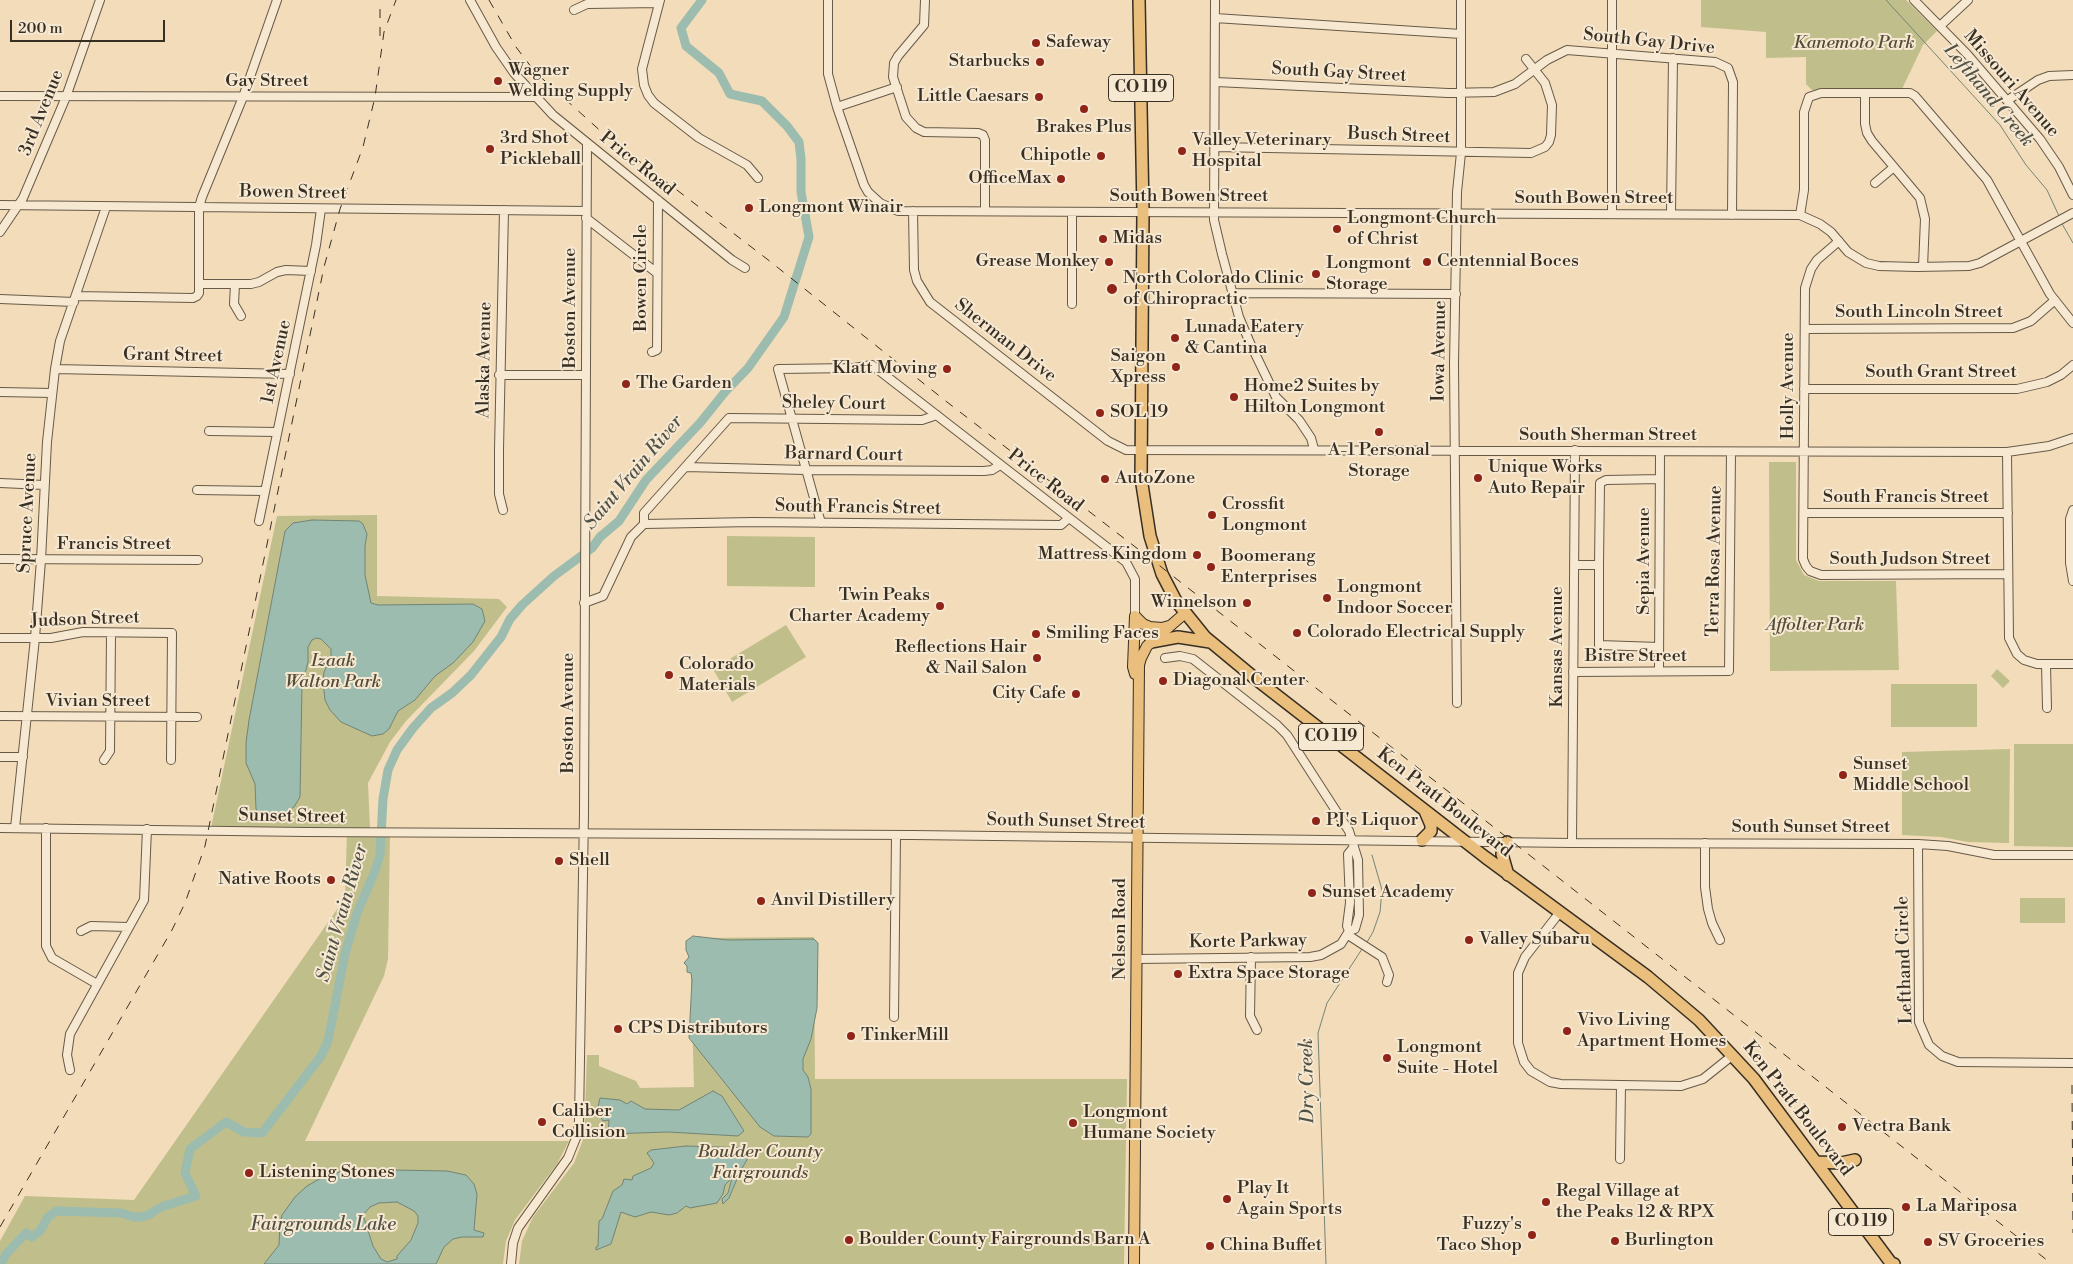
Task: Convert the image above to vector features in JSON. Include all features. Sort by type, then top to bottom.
[{"type":"highway","name":"Ken Pratt Boulevard","points":[[1138,0],[1143,211],[1140,450],[1143,500],[1150,536],[1168,588],[1184,614],[1211,642],[1508,875],[1680,1002],[1711,1030],[1733,1054],[1817,1162],[1892,1264]]},
{"type":"highway","points":[[1151,642],[1178,637],[1211,642]]},
{"type":"highway","points":[[1422,840],[1431,831],[1431,825],[1424,809]]},
{"type":"highway","points":[[1507,842],[1502,854],[1508,875]]},
{"type":"highway","points":[[1817,1162],[1841,1163],[1855,1160]]},
{"type":"main road","name":"Nelson Road","points":[[1134,1264],[1139,665],[1143,652],[1151,642],[1184,614]]},
{"type":"main road","points":[[1135,616],[1143,624],[1150,627],[1162,628],[1170,626]]},
{"type":"main road","points":[[1135,616],[1133,667],[1139,687]]},
{"type":"street","name":"3rd Avenue","points":[[0,232],[19,205],[66,97],[100,0]]},
{"type":"street","points":[[0,299],[193,298],[199,292],[200,207],[202,197],[243,96],[278,0]]},
{"type":"street","name":"Price Road","points":[[470,0],[496,47],[534,97],[553,116],[745,268]]},
{"type":"street","points":[[828,0],[828,74],[838,107],[897,87]]},
{"type":"street","points":[[925,0],[924,25],[894,63],[893,71],[897,87],[906,117],[916,128],[933,133],[978,133],[982,135],[985,140],[985,211]]},
{"type":"street","points":[[1215,0],[1214,212],[1216,229],[1238,317],[1276,397],[1299,420],[1311,438],[1314,449]]},
{"type":"street","name":"Iowa Avenue","points":[[1457,703],[1454,450],[1456,213],[1461,153],[1461,0]]},
{"type":"street","points":[[1612,0],[1612,214]]},
{"type":"street","name":"Missouri Avenue","points":[[1914,0],[2008,100],[2050,153],[2073,196]]},
{"type":"street","points":[[1940,26],[1968,0]]},
{"type":"street","points":[[574,10],[587,4],[660,1],[642,69],[642,79],[648,95],[654,103],[699,138],[747,164],[758,178]]},
{"type":"street","points":[[1215,18],[1461,34]]},
{"type":"street","name":"South Gay Drive","points":[[1461,93],[1494,92],[1505,89],[1515,84],[1534,68],[1567,50],[1715,62],[1728,68],[1732,75],[1732,214]]},
{"type":"street","points":[[1671,214],[1673,58]]},
{"type":"street","name":"Busch Street","points":[[1215,146],[1461,153],[1531,153],[1545,147],[1551,135],[1552,105],[1545,83],[1526,59]]},
{"type":"street","points":[[2008,100],[2038,80],[2049,76],[2073,75]]},
{"type":"street","name":"South Gay Street","points":[[1216,82],[1461,93]]},
{"type":"street","points":[[1800,214],[1804,190],[1804,112],[1809,97],[1821,93],[1908,93],[1915,96],[1987,180],[2055,300],[2073,323]]},
{"type":"street","points":[[1865,93],[1865,124],[1867,133],[1920,198],[1923,207],[1923,267]]},
{"type":"street","name":"Gay Street","points":[[0,96],[534,97]]},
{"type":"street","name":"South Bowen Street","points":[[838,107],[864,185],[876,200],[889,208],[913,211],[1800,214],[1820,224],[1848,252],[1866,263],[1879,266],[1923,267],[1969,266],[1980,263],[2073,213]]},
{"type":"street","name":"Boston Avenue","points":[[511,1264],[513,1243],[518,1228],[568,1158],[578,1133],[583,834],[587,143]]},
{"type":"street","points":[[1875,183],[1894,167]]},
{"type":"street","name":"Bowen Circle","points":[[652,352],[657,350],[658,200]]},
{"type":"street","name":"Bowen Street","points":[[0,205],[504,210],[586,214]]},
{"type":"street","name":"Spruce Avenue","points":[[15,828],[35,638],[41,560],[46,442],[55,369],[60,341],[106,207]]},
{"type":"street","name":"1st Avenue","points":[[260,521],[311,271],[321,209]]},
{"type":"street","name":"Alaska Avenue","points":[[503,510],[499,494],[499,375],[504,210]]},
{"type":"street","name":"Sherman Drive","points":[[913,211],[914,270],[917,282],[930,302],[1108,441],[1119,448],[1140,450]]},
{"type":"street","points":[[1072,212],[1072,304]]},
{"type":"street","points":[[586,214],[657,273]]},
{"type":"street","name":"Holly Avenue","points":[[1804,545],[1804,389],[1807,279],[1817,260],[1839,241]]},
{"type":"street","points":[[199,284],[259,282],[277,272],[286,270],[311,271]]},
{"type":"street","points":[[235,284],[234,304],[241,316]]},
{"type":"street","points":[[1232,293],[1456,294]]},
{"type":"street","name":"South Lincoln Street","points":[[1805,329],[2013,328],[2031,321],[2055,300]]},
{"type":"street","name":"South Grant Street","points":[[1804,389],[2017,389],[2047,382],[2073,365]]},
{"type":"street","name":"Price Road","points":[[792,419],[778,369],[872,366],[1129,565],[1135,579],[1137,639],[1143,652]]},
{"type":"street","name":"Grant Street","points":[[55,369],[290,374]]},
{"type":"street","points":[[499,375],[585,375]]},
{"type":"street","points":[[0,392],[52,393]]},
{"type":"street","name":"Sheley Court","points":[[686,467],[729,418],[922,420],[937,415]]},
{"type":"street","points":[[792,419],[820,523]]},
{"type":"street","points":[[209,431],[277,432]]},
{"type":"street","name":"South Sherman Street","points":[[1140,450],[2007,452],[2049,446],[2073,438]]},
{"type":"street","name":"Kansas Avenue","points":[[1572,843],[1575,450]]},
{"type":"street","name":"Sepia Avenue","points":[[1659,672],[1660,452]]},
{"type":"street","name":"Terra Rosa Avenue","points":[[1729,671],[1731,452]]},
{"type":"street","points":[[2007,452],[2009,638],[2017,654],[2024,660],[2033,663],[2073,664]]},
{"type":"street","name":"Barnard Court","points":[[686,467],[984,471],[992,470],[1000,465]]},
{"type":"street","points":[[584,603],[603,596],[631,537],[644,524],[644,514],[686,467]]},
{"type":"street","points":[[1659,647],[1599,645],[1599,565],[1600,483],[1606,480],[1660,479]]},
{"type":"street","points":[[0,483],[44,485]]},
{"type":"street","points":[[197,490],[265,491]]},
{"type":"street","points":[[2073,510],[2070,519],[2070,563],[2073,581]]},
{"type":"street","name":"South Francis Street","points":[[1804,513],[2008,513]]},
{"type":"street","name":"South Francis Street","points":[[644,524],[1061,525],[1069,518]]},
{"type":"street","name":"South Judson Street","points":[[1804,545],[1806,566],[1810,571],[1821,575],[2008,574]]},
{"type":"street","name":"Francis Street","points":[[0,559],[198,560]]},
{"type":"street","points":[[1574,565],[1599,565]]},
{"type":"street","name":"Judson Street","points":[[0,638],[62,637],[83,632],[172,633],[172,716]]},
{"type":"street","points":[[104,760],[110,751],[111,632]]},
{"type":"street","points":[[1165,658],[1180,656],[1193,660],[1278,725],[1287,735],[1342,818],[1352,844],[1348,854],[1350,903],[1347,926],[1349,933],[1382,957],[1389,975],[1387,982]]},
{"type":"street","points":[[2046,664],[2047,708]]},
{"type":"street","name":"Bistre Street","points":[[1573,672],[1729,671]]},
{"type":"street","name":"Vivian Street","points":[[0,716],[196,717]]},
{"type":"street","points":[[171,760],[172,716]]},
{"type":"street","points":[[0,757],[23,757]]},
{"type":"street","name":"Sunset Street","points":[[0,828],[583,834]]},
{"type":"street","points":[[46,828],[46,946],[52,958],[97,984]]},
{"type":"street","points":[[70,1070],[67,1043],[70,1034],[146,895],[147,830]]},
{"type":"street","name":"South Sunset Street","points":[[583,834],[1138,838],[1352,844],[1422,840],[1572,843],[1918,844],[1948,846],[1994,855],[2073,855]]},
{"type":"street","points":[[894,1018],[896,835]]},
{"type":"street","name":"South Sunset Street","points":[[1520,842],[1549,842]]},
{"type":"street","points":[[1706,843],[1705,887],[1708,909],[1720,940]]},
{"type":"street","name":"Lefthand Circle","points":[[1918,844],[1919,1022],[1929,1045],[1942,1056],[1958,1062],[2073,1063]]},
{"type":"street","points":[[1560,912],[1525,956],[1518,973],[1518,1043],[1520,1054],[1531,1070],[1550,1082],[1564,1084],[1681,1086],[1703,1079],[1733,1054]]},
{"type":"street","points":[[82,931],[91,926],[129,927]]},
{"type":"street","name":"Korte Parkway","points":[[1137,959],[1310,957],[1321,955],[1341,944],[1349,933]]},
{"type":"street","points":[[1251,957],[1250,1016],[1257,1030]]},
{"type":"street","points":[[74,1008],[82,1012]]},
{"type":"street","points":[[1620,1159],[1621,1085]]},
{"type":"green space","name":"Kanemoto Park","points":[[1701,0],[1906,0],[1937,31],[1923,45],[1902,89],[1812,90],[1806,84],[1806,57],[1766,58],[1766,32],[1701,27]]},
{"type":"green space","name":"Affolter Park","points":[[1769,462],[1796,462],[1796,560],[1804,575],[1819,581],[1896,581],[1899,670],[1770,671]]},
{"type":"green space","name":"Izaak Walton Park","points":[[377,515],[377,596],[499,599],[507,607],[474,651],[406,721],[390,742],[368,783],[370,828],[211,828],[277,516]]},
{"type":"green space","points":[[727,536],[815,537],[815,587],[727,586]]},
{"type":"green space","points":[[786,625],[806,657],[732,702],[713,669]]},
{"type":"green space","points":[[1997,669],[2010,681],[2003,688],[1991,676]]},
{"type":"green space","points":[[1891,684],[1977,684],[1977,727],[1891,727]]},
{"type":"green space","points":[[2014,744],[2073,744],[2073,847],[2014,846]]},
{"type":"green space","points":[[2010,749],[2009,843],[1968,842],[1941,837],[1902,835],[1902,752]]},
{"type":"green space","points":[[347,833],[390,833],[388,959],[384,976],[305,1141],[569,1141],[557,1164],[515,1220],[506,1241],[503,1264],[0,1264],[0,1241],[25,1196],[134,1200],[345,898]]},
{"type":"green space","points":[[2020,898],[2065,898],[2065,923],[2020,923]]},
{"type":"green space","name":"Boulder County Fairgrounds","points":[[814,937],[815,1079],[1127,1079],[1124,1264],[519,1264],[522,1241],[533,1217],[574,1163],[584,1137],[587,1055],[599,1055],[599,1066],[636,1081],[640,1088],[694,1087],[690,938]]},
{"type":"water","name":"Izaak Walton Park","points":[[312,520],[359,521],[363,524],[367,534],[365,575],[371,603],[378,605],[473,604],[482,609],[485,621],[473,642],[453,663],[435,676],[415,700],[398,711],[389,729],[383,734],[372,736],[341,722],[330,710],[325,700],[323,682],[324,672],[331,657],[331,649],[321,639],[316,638],[312,640],[308,647],[308,662],[302,685],[300,797],[294,807],[286,813],[260,814],[256,809],[255,784],[246,763],[249,720],[285,531],[293,523]]},
{"type":"water","points":[[693,936],[727,940],[814,939],[818,943],[817,1008],[811,1039],[803,1059],[803,1070],[808,1077],[811,1089],[811,1134],[808,1137],[774,1136],[760,1127],[689,1038],[692,980],[691,973],[687,972],[687,966],[684,963],[689,957],[686,950],[686,941]]},
{"type":"water","points":[[713,1091],[722,1096],[744,1131],[738,1136],[668,1132],[608,1134],[609,1120],[603,1121],[597,1111],[600,1098],[620,1100],[627,1104],[631,1101],[645,1109],[679,1110]]},
{"type":"water","points":[[686,1146],[750,1148],[751,1153],[741,1170],[736,1171],[737,1179],[729,1198],[723,1204],[722,1199],[728,1193],[732,1178],[725,1185],[723,1194],[717,1203],[690,1208],[686,1206],[677,1213],[669,1215],[651,1212],[635,1217],[621,1212],[611,1244],[596,1250],[598,1246],[599,1221],[602,1219],[613,1191],[622,1185],[624,1179],[632,1180],[633,1176],[651,1168],[654,1163],[647,1153],[651,1150]]},
{"type":"water","name":"Fairgrounds Lake","points":[[447,1171],[466,1175],[474,1184],[477,1194],[474,1230],[484,1233],[483,1237],[453,1239],[444,1247],[436,1264],[264,1264],[279,1245],[282,1215],[295,1197],[307,1186],[321,1178],[339,1172]],"holes":[[[397,1202],[414,1211],[418,1216],[418,1223],[411,1240],[397,1256],[397,1259],[387,1262],[381,1259],[373,1246],[363,1215],[370,1207],[379,1203]]]},
{"type":"waterway","name":"Saint Vrain River","points":[[1,1264],[6,1254],[26,1233],[32,1237],[40,1231],[48,1217],[56,1211],[121,1213],[142,1217],[161,1207],[196,1196],[185,1173],[190,1149],[226,1122],[244,1132],[262,1133],[321,1056],[328,1041],[345,954],[357,913],[380,855],[383,799],[388,770],[397,750],[431,708],[452,693],[471,675],[501,637],[510,619],[522,605],[554,576],[592,548],[600,537],[619,521],[646,480],[700,423],[725,392],[748,368],[784,317],[809,237],[801,192],[799,142],[787,126],[762,101],[730,94],[719,73],[686,46],[681,28],[702,0]]},
{"type":"waterway","name":"Lefthand Creek","points":[[1886,0],[2000,125],[2026,165],[2047,190],[2059,216]]},
{"type":"waterway","name":"Lefthand Creek","points":[[2061,222],[2073,243]]},
{"type":"waterway","name":"Dry Creek","points":[[1366,944],[1373,932],[1380,912],[1382,890],[1372,855]]},
{"type":"waterway","name":"Dry Creek","points":[[1326,1264],[1318,1033],[1327,1003],[1362,949]]},
{"type":"railway","points":[[380,0],[380,36]]},
{"type":"railway","points":[[0,1227],[172,930],[185,903],[205,846],[324,267],[340,209],[363,147],[375,97],[384,32],[396,0]]},
{"type":"railway","points":[[489,0],[516,47],[535,72],[605,135],[767,259],[947,402],[1160,566],[2052,1264]]},
{"type":"railway","points":[[2072,1085],[2073,1233]]},
{"type":"place","name":"Safeway","points":[[1036,43]]},
{"type":"place","name":"Starbucks","points":[[1040,62]]},
{"type":"place","name":"Wagner Welding Supply","points":[[498,81]]},
{"type":"place","name":"Little Caesars","points":[[1039,97]]},
{"type":"place","name":"Brakes Plus","points":[[1084,109]]},
{"type":"place","name":"3rd Shot Pickleball","points":[[490,149]]},
{"type":"place","name":"Valley Veterinary Hospital","points":[[1182,151]]},
{"type":"place","name":"Chipotle","points":[[1101,156]]},
{"type":"place","name":"OfficeMax","points":[[1061,179]]},
{"type":"place","name":"Longmont Winair","points":[[749,208]]},
{"type":"place","name":"Longmont Church of Christ","points":[[1337,229]]},
{"type":"place","name":"Midas","points":[[1103,239]]},
{"type":"place","name":"Grease Monkey","points":[[1109,262]]},
{"type":"place","name":"Centennial Boces","points":[[1427,262]]},
{"type":"place","name":"Longmont Storage","points":[[1316,274]]},
{"type":"place","name":"North Colorado Clinic of Chiropractic","points":[[1112,289]]},
{"type":"place","name":"Lunada Eatery & Cantina","points":[[1175,338]]},
{"type":"place","name":"Saigon Xpress","points":[[1176,367]]},
{"type":"place","name":"Klatt Moving","points":[[947,369]]},
{"type":"place","name":"The Garden","points":[[626,384]]},
{"type":"place","name":"Home2 Suites by Hilton Longmont","points":[[1234,397]]},
{"type":"place","name":"SOL 19","points":[[1100,413]]},
{"type":"place","name":"A-1 Personal Storage","points":[[1379,432]]},
{"type":"place","name":"Unique Works Auto Repair","points":[[1478,478]]},
{"type":"place","name":"AutoZone","points":[[1105,479]]},
{"type":"place","name":"Crossfit Longmont","points":[[1212,515]]},
{"type":"place","name":"Mattress Kingdom","points":[[1197,555]]},
{"type":"place","name":"Boomerang Enterprises","points":[[1211,567]]},
{"type":"place","name":"Longmont Indoor Soccer","points":[[1327,598]]},
{"type":"place","name":"Winnelson","points":[[1247,603]]},
{"type":"place","name":"Twin Peaks Charter Academy","points":[[940,606]]},
{"type":"place","name":"Colorado Electrical Supply","points":[[1297,633]]},
{"type":"place","name":"Smiling Faces","points":[[1036,634]]},
{"type":"place","name":"Reflections Hair & Nail Salon","points":[[1037,658]]},
{"type":"place","name":"Colorado Materials","points":[[669,675]]},
{"type":"place","name":"Diagonal Center","points":[[1163,681]]},
{"type":"place","name":"City Cafe","points":[[1076,694]]},
{"type":"place","name":"Sunset Middle School","points":[[1843,775]]},
{"type":"place","name":"PJ's Liquor","points":[[1316,821]]},
{"type":"place","name":"Shell","points":[[559,861]]},
{"type":"place","name":"Native Roots","points":[[331,880]]},
{"type":"place","name":"Sunset Academy","points":[[1312,893]]},
{"type":"place","name":"Anvil Distillery","points":[[761,901]]},
{"type":"place","name":"Valley Subaru","points":[[1469,940]]},
{"type":"place","name":"Extra Space Storage","points":[[1178,974]]},
{"type":"place","name":"CPS Distributors","points":[[618,1029]]},
{"type":"place","name":"Vivo Living Apartment Homes","points":[[1567,1031]]},
{"type":"place","name":"TinkerMill","points":[[851,1036]]},
{"type":"place","name":"Longmont Suite - Hotel","points":[[1387,1058]]},
{"type":"place","name":"Caliber Collision","points":[[542,1122]]},
{"type":"place","name":"Longmont Humane Society","points":[[1073,1123]]},
{"type":"place","name":"Vectra Bank","points":[[1842,1127]]},
{"type":"place","name":"Listening Stones","points":[[249,1173]]},
{"type":"place","name":"Play It Again Sports","points":[[1227,1199]]},
{"type":"place","name":"Regal Village at the Peaks 12 & RPX","points":[[1546,1202]]},
{"type":"place","name":"La Mariposa","points":[[1906,1207]]},
{"type":"place","name":"Fuzzy's Taco Shop","points":[[1532,1235]]},
{"type":"place","name":"Boulder County Fairgrounds Barn A","points":[[849,1240]]},
{"type":"place","name":"Burlington","points":[[1615,1241]]},
{"type":"place","name":"SV Groceries","points":[[1928,1242]]},
{"type":"place","name":"China Buffet","points":[[1210,1246]]}]
